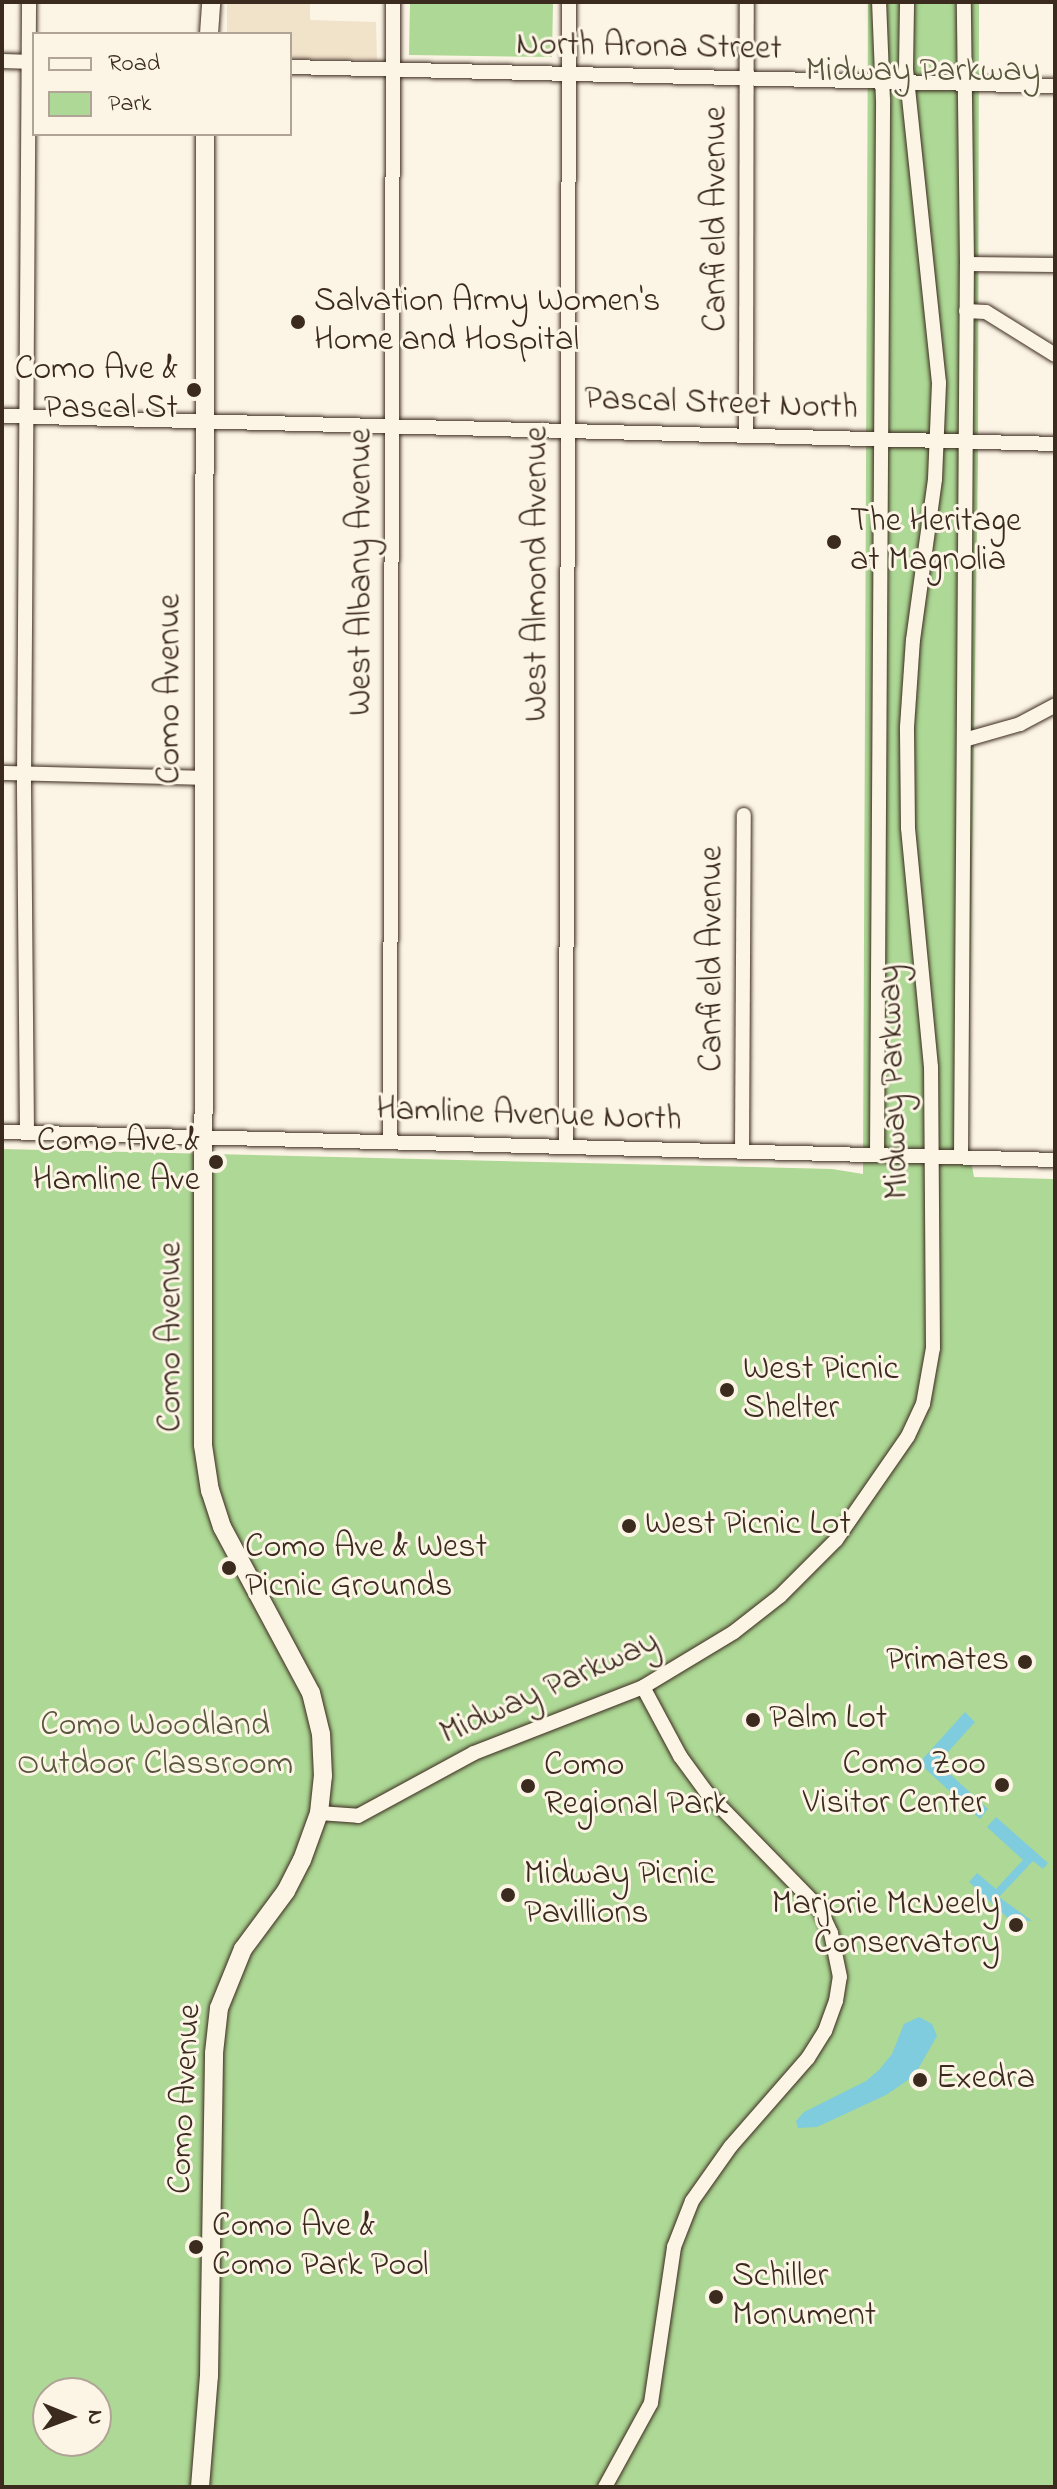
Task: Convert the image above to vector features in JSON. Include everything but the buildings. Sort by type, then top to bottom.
[{"type":"main road","points":[[201,32],[202,2]]},
{"type":"main road","points":[[209,32],[211,2]]},
{"type":"main road","name":"Como Avenue","points":[[200,2487],[209,2376],[214,2053],[219,2008],[243,1949],[299,1867],[319,1813],[323,1755],[311,1693],[222,1527],[206,1475],[203,1425],[206,1135],[203,778],[205,136]]},
{"type":"street","points":[[27,1132],[24,773],[29,2]]},
{"type":"street","name":"West Albany Avenue","points":[[390,1142],[393,2]]},
{"type":"street","name":"West Almond Avenue","points":[[566,1147],[569,2]]},
{"type":"street","name":"Canfield Avenue","points":[[746,436],[747,2]]},
{"type":"street","points":[[877,1155],[882,440],[882,85],[879,2]]},
{"type":"street","name":"Midway Parkway","points":[[319,1813],[358,1816],[474,1753],[643,1687],[734,1632],[780,1596],[836,1540],[908,1436],[923,1404],[933,1348],[930,1038],[910,849],[907,742],[913,640],[938,441],[938,356],[908,84],[907,2]]},
{"type":"street","points":[[961,1157],[967,264],[964,2]]},
{"type":"street","points":[[2,61],[31,62]]},
{"type":"street","name":"North Arona Street","points":[[292,67],[882,85],[1055,86]]},
{"type":"street","points":[[967,264],[1055,265]]},
{"type":"street","points":[[966,311],[986,312],[1055,355]]},
{"type":"street","name":"Pascal Street North","points":[[2,416],[1055,444]]},
{"type":"street","points":[[964,740],[1020,724],[1055,705]]},
{"type":"street","points":[[2,773],[203,778]]},
{"type":"street","name":"Canfield Avenue","points":[[742,1152],[744,815]]},
{"type":"street","name":"Hamline Avenue North","points":[[2,1132],[206,1135],[1055,1160]]},
{"type":"street","points":[[605,2487],[651,2403],[674,2247],[692,2201],[723,2155],[808,2058],[825,2031],[836,2001],[840,1977],[831,1933],[820,1909],[707,1793],[680,1756],[643,1687]]},
{"type":"shaded area","points":[[227,2],[310,2],[310,20],[376,22],[377,60],[292,59],[292,32],[227,32]]},
{"type":"green space","points":[[410,2],[553,2],[552,57],[409,55]]},
{"type":"green space","name":"Como Regional Park","points":[[868,2],[979,2],[978,460],[968,1144],[974,1177],[1055,1179],[1055,2487],[2,2487],[2,1149],[832,1169],[863,1174]]},
{"type":"water","points":[[965,1712],[975,1722],[938,1763],[988,1809],[980,1819],[919,1763]]},
{"type":"water","points":[[996,1817],[1048,1863],[1043,1869],[1033,1861],[999,1897],[1032,1921],[1010,1920],[969,1882],[977,1873],[996,1889],[1023,1860],[987,1827]]},
{"type":"water","points":[[919,2017],[932,2024],[937,2036],[914,2076],[886,2095],[817,2127],[798,2128],[796,2121],[804,2112],[866,2081],[879,2070],[892,2054],[904,2024]]},
{"type":"place","name":"Salvation Army Women's Home and Hospital","points":[[298,322]]},
{"type":"place","name":"Como Ave & Pascal St","points":[[194,390]]},
{"type":"place","name":"The Heritage at Magnolia","points":[[834,542]]},
{"type":"place","name":"Como Ave & Hamline Ave","points":[[216,1162]]},
{"type":"place","name":"West Picnic Shelter","points":[[727,1390]]},
{"type":"place","name":"West Picnic Lot","points":[[629,1526]]},
{"type":"place","name":"Como Ave & West Picnic Grounds","points":[[229,1568]]},
{"type":"place","name":"Primates","points":[[1025,1662]]},
{"type":"place","name":"Palm Lot","points":[[753,1720]]},
{"type":"place","name":"Como Zoo Visitor Center","points":[[1002,1785]]},
{"type":"place","name":"Como Regional Park","points":[[528,1786]]},
{"type":"place","name":"Midway Picnic Pavillions","points":[[508,1895]]},
{"type":"place","name":"Marjorie McNeely Conservatory","points":[[1016,1925]]},
{"type":"place","name":"Exedra","points":[[920,2080]]},
{"type":"place","name":"Como Ave & Como Park Pool","points":[[196,2247]]},
{"type":"place","name":"Schiller Monument","points":[[716,2297]]},
{"type":"park label","name":"Como Woodland Outdoor Classroom","points":[[155,1746]]}]
